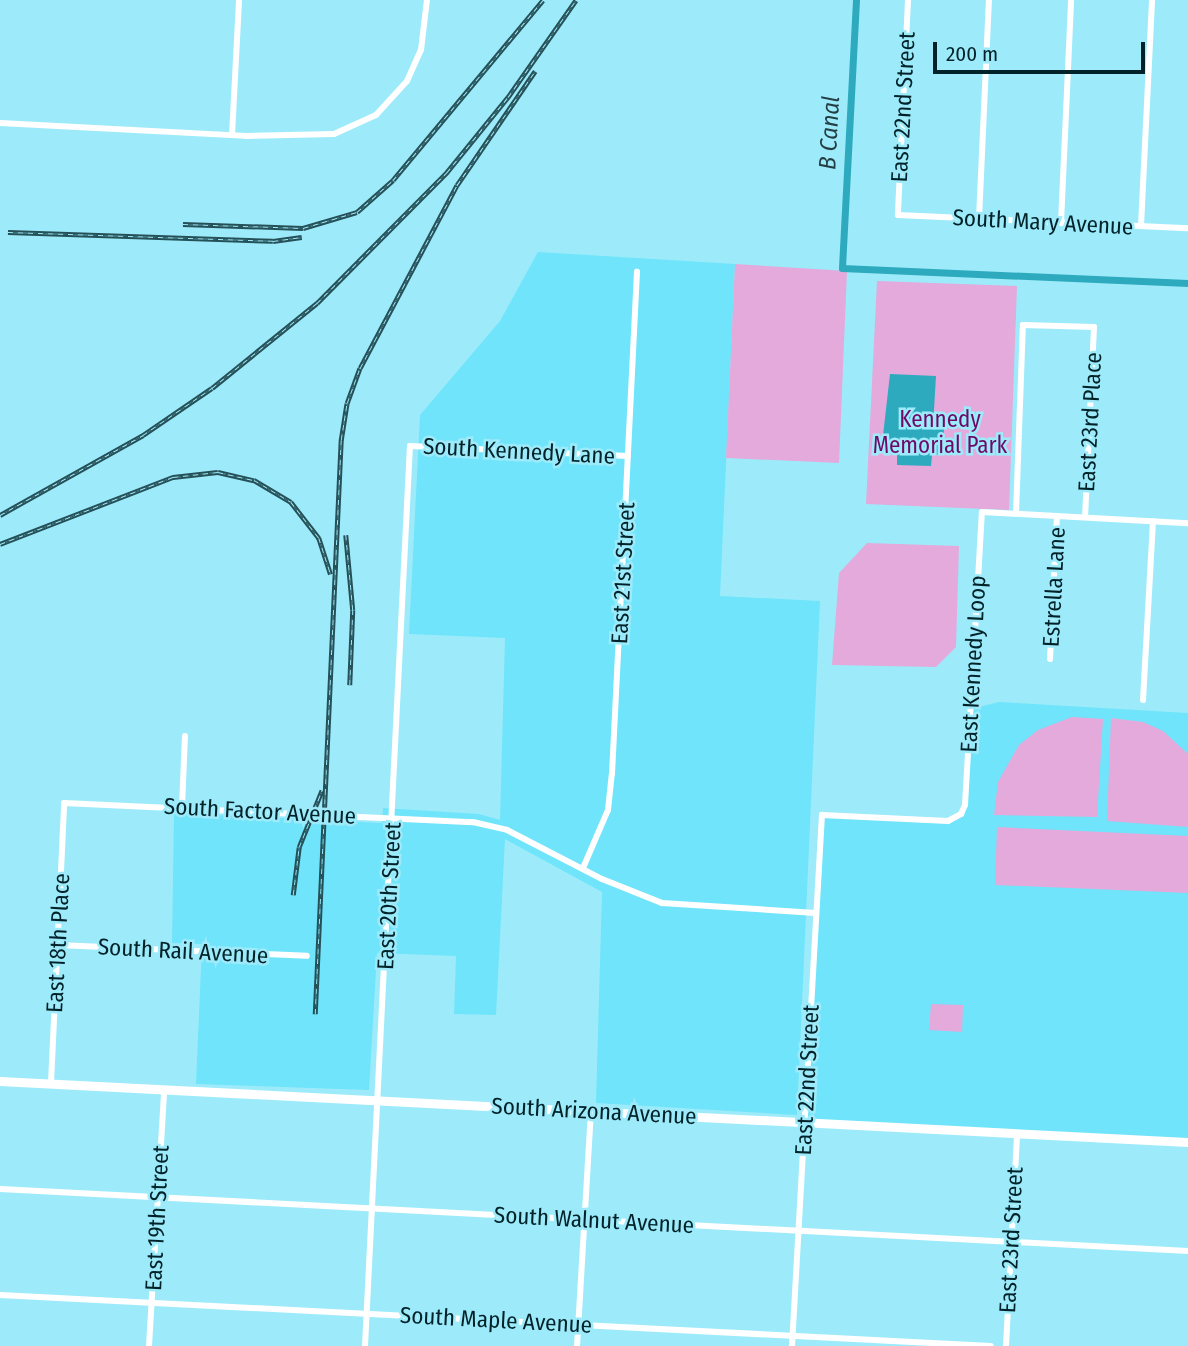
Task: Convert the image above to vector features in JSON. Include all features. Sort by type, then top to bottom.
[{"type":"street","points":[[232,135],[239,0]]},
{"type":"street","points":[[0,123],[232,135],[334,134],[376,115],[407,80],[421,50],[427,0]]},
{"type":"street","name":"East 22nd Street","points":[[898,215],[908,0]]},
{"type":"street","points":[[979,219],[989,0]]},
{"type":"street","points":[[1061,223],[1071,0]]},
{"type":"street","points":[[1141,226],[1152,0]]},
{"type":"street","name":"South Mary Avenue","points":[[898,215],[1188,228]]},
{"type":"street","name":"East 21st Street","points":[[583,868],[608,810],[610,793],[637,272]]},
{"type":"street","name":"East 23rd Place","points":[[1016,513],[1023,325],[1094,327],[1085,517]]},
{"type":"street","name":"South Kennedy Lane","points":[[410,446],[628,456]]},
{"type":"street","name":"East 20th Street","points":[[365,1346],[410,446]]},
{"type":"street","name":"East Kennedy Loop","points":[[822,815],[948,821],[961,814],[965,805],[982,512],[1016,513]]},
{"type":"street","points":[[1016,513],[1188,523]]},
{"type":"street","name":"Estrella Lane","points":[[1050,659],[1057,516]]},
{"type":"street","points":[[1143,700],[1153,521]]},
{"type":"street","points":[[182,807],[185,736]]},
{"type":"street","name":"South Factor Avenue","points":[[64,803],[473,822],[507,830],[662,903],[816,913]]},
{"type":"street","name":"East 18th Place","points":[[51,1083],[64,803]]},
{"type":"street","name":"East 22nd Street","points":[[792,1346],[822,815]]},
{"type":"street","name":"South Rail Avenue","points":[[58,945],[307,956]]},
{"type":"street","name":"South Arizona Avenue","points":[[0,1081],[1188,1142]]},
{"type":"street","name":"East 19th Street","points":[[149,1346],[164,1090]]},
{"type":"street","points":[[577,1346],[591,1111]]},
{"type":"street","name":"East 23rd Street","points":[[1006,1346],[1017,1134]]},
{"type":"street","name":"South Walnut Avenue","points":[[0,1189],[1188,1251]]},
{"type":"street","name":"South Maple Avenue","points":[[0,1295],[991,1346]]},
{"type":"shaded area","points":[[538,252],[735,264],[720,596],[820,601],[797,1115],[596,1103],[602,892],[505,839],[496,1015],[454,1014],[456,956],[377,953],[369,1090],[196,1084],[202,944],[172,943],[174,813],[382,823],[383,808],[479,814],[500,820],[505,638],[409,634],[420,415],[500,321]]},
{"type":"shaded area","points":[[890,374],[936,376],[933,427],[944,429],[943,455],[932,455],[931,466],[897,465],[897,454],[881,453]]},
{"type":"shaded area","points":[[999,702],[1188,713],[1188,1142],[804,1124],[822,815],[948,821],[960,814],[965,805],[971,709]]},
{"type":"green space","name":"Kennedy Memorial Park","points":[[735,264],[847,271],[839,463],[726,458]]},
{"type":"green space","name":"Kennedy Memorial Park","points":[[877,281],[1017,286],[1009,510],[866,504]]},
{"type":"green space","points":[[867,543],[959,546],[956,647],[936,667],[832,665],[839,573]]},
{"type":"green space","points":[[1072,717],[1103,719],[1097,817],[994,815],[998,782],[1019,745],[1038,730]]},
{"type":"green space","points":[[1111,718],[1143,722],[1163,731],[1188,754],[1188,827],[1107,821]]},
{"type":"green space","points":[[997,827],[1188,836],[1188,893],[995,885]]},
{"type":"green space","points":[[931,1004],[963,1005],[962,1032],[929,1030]]},
{"type":"waterway","name":"B Canal","points":[[856,0],[842,268],[1188,283]]},
{"type":"railway","points":[[183,224],[303,228],[357,212],[393,180],[543,0]]},
{"type":"railway","points":[[0,515],[143,435],[212,388],[317,303],[447,172],[508,97],[576,0]]},
{"type":"railway","points":[[315,1014],[341,440],[347,403],[360,368],[457,185],[535,71]]},
{"type":"railway","points":[[8,232],[273,241],[302,237]]},
{"type":"railway","points":[[0,544],[173,477],[218,472],[254,480],[291,502],[319,538],[331,574]]},
{"type":"railway","points":[[346,535],[353,610],[350,685]]},
{"type":"railway","points":[[293,895],[299,847],[322,790]]}]
